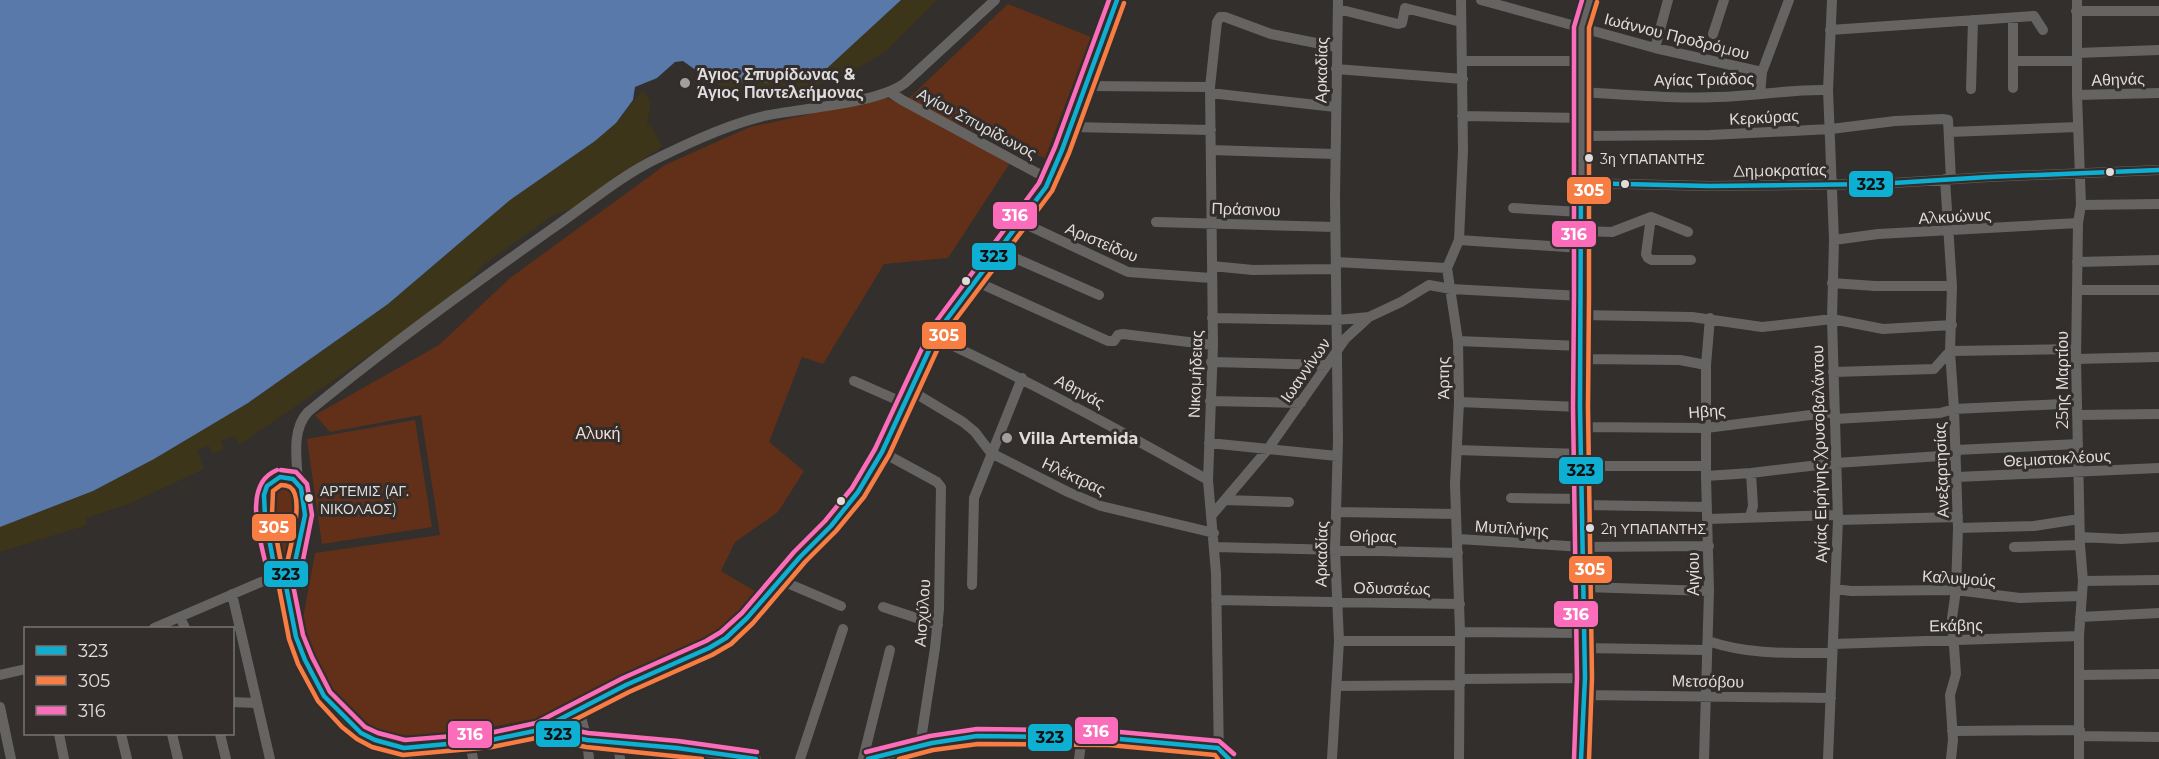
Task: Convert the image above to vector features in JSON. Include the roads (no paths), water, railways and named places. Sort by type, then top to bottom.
[{"type":"main road","points":[[405,754],[539,730],[721,641],[747,618],[800,557],[841,516],[862,486],[882,452],[934,337],[1050,180],[1118,0]]},
{"type":"street","points":[[156,627],[261,582],[284,576],[294,567],[306,515],[304,499],[298,483],[297,434],[299,425],[306,414],[486,275],[647,163],[752,119],[890,92],[905,83],[995,0]]},
{"type":"street","points":[[1448,268],[1460,240],[1463,159],[1461,0]]},
{"type":"street","name":"Ιωάννου Προδρόμου","points":[[1481,0],[1655,48],[1762,72]]},
{"type":"street","points":[[1581,759],[1585,678],[1580,407],[1581,27],[1590,0]]},
{"type":"street","points":[[1655,48],[1668,0]]},
{"type":"street","points":[[1713,34],[1724,0]]},
{"type":"street","points":[[1760,94],[1762,72],[1789,0]]},
{"type":"street","points":[[1831,129],[1828,90],[1832,0]]},
{"type":"street","points":[[1338,4],[1399,24],[1402,23],[1405,4],[1461,22]]},
{"type":"street","name":"Αρκαδίας","points":[[1332,759],[1339,641],[1335,550],[1337,320],[1335,107],[1338,4]]},
{"type":"street","points":[[2076,5],[2159,11]]},
{"type":"street","name":"25ης Μαρτίου","points":[[2076,5],[2081,205],[2078,223],[2076,354],[2079,519],[2083,581],[2079,636],[2079,759]]},
{"type":"street","name":"Νικομήδειας","points":[[1218,754],[1215,548],[1208,480],[1213,345],[1210,90],[1218,19],[1222,16],[1271,34],[1336,47]]},
{"type":"street","points":[[1830,30],[2034,16],[2043,30]]},
{"type":"street","points":[[2013,18],[2013,88]]},
{"type":"street","points":[[1971,89],[1973,20]]},
{"type":"street","points":[[2013,62],[2159,50]]},
{"type":"street","points":[[1463,61],[1581,61]]},
{"type":"street","points":[[1336,69],[1463,79]]},
{"type":"street","points":[[1086,86],[1210,90],[1335,107]]},
{"type":"street","name":"Αγίας Τριάδος","points":[[1581,92],[1702,97],[1828,90]]},
{"type":"street","name":"Αγίου Σπυρίδωνος","points":[[890,92],[1050,180]]},
{"type":"street","name":"Αθηνάς","points":[[2077,95],[2159,93]]},
{"type":"street","points":[[1462,116],[1581,118]]},
{"type":"street","name":"Κερκύρας","points":[[1581,136],[1710,135],[1831,129],[1895,121],[1948,120]]},
{"type":"street","name":"Ανεξαρτησίας","points":[[1948,120],[1952,286],[1950,351],[1958,523],[1956,590],[1952,618],[1956,674],[1950,695],[1951,759]]},
{"type":"street","points":[[1071,127],[1210,130]]},
{"type":"street","points":[[1949,132],[2078,127]]},
{"type":"street","name":"Αγίας Ειρήνης Χρυσοβαλάντου","points":[[1828,759],[1838,518],[1832,319],[1834,240],[1831,129]]},
{"type":"street","points":[[1211,150],[1335,154]]},
{"type":"street","name":"Δημοκρατίας","points":[[1581,183],[1709,186],[1878,184],[2079,172],[2159,170]]},
{"type":"street","points":[[2081,205],[2159,204]]},
{"type":"street","points":[[1513,208],[1581,212]]},
{"type":"street","points":[[1581,231],[1612,232],[1651,217],[1688,232]]},
{"type":"street","points":[[1651,217],[1646,254],[1648,258],[1652,260],[1691,260]]},
{"type":"street","name":"Αριστείδου","points":[[1021,222],[1128,272],[1212,272],[1336,266],[1448,268]]},
{"type":"street","name":"Πράσινου","points":[[1156,222],[1335,227]]},
{"type":"street","name":"Αλκυώνυς","points":[[1834,240],[1878,234],[2078,223]]},
{"type":"street","points":[[1460,240],[1581,248]]},
{"type":"street","points":[[999,251],[1099,295]]},
{"type":"street","points":[[2077,262],[2159,260]]},
{"type":"street","name":"Ιωαννίνων","points":[[1212,514],[1268,449],[1336,349],[1369,316],[1401,302],[1429,285],[1448,268]]},
{"type":"street","name":"Άρτης","points":[[1448,268],[1458,341],[1456,514],[1460,604],[1459,759]]},
{"type":"street","points":[[975,280],[1112,342],[1118,335],[1123,334],[1213,345]]},
{"type":"street","points":[[1832,283],[1875,286],[1952,286]]},
{"type":"street","points":[[1429,285],[1451,289],[1582,296]]},
{"type":"street","points":[[2078,290],[2159,290]]},
{"type":"street","points":[[1581,315],[1710,318],[1762,327],[1832,319],[1883,329],[1952,325]]},
{"type":"street","points":[[1212,318],[1337,320],[1369,316]]},
{"type":"street","name":"Αιγίου","points":[[1704,759],[1709,591],[1706,365],[1710,318]]},
{"type":"street","name":"Αθηνάς","points":[[934,337],[1098,417],[1208,480]]},
{"type":"street","points":[[1458,341],[1581,346]]},
{"type":"street","points":[[1934,369],[1950,351],[2159,357]]},
{"type":"street","points":[[1581,358],[1680,360],[1706,365]]},
{"type":"street","points":[[1211,362],[1327,365]]},
{"type":"street","points":[[1833,372],[1951,368]]},
{"type":"street","points":[[972,585],[974,498],[1022,378]]},
{"type":"street","points":[[854,381],[904,403]]},
{"type":"street","name":"Ηλέκτρας","points":[[910,390],[963,422],[975,432],[991,453],[1068,492],[1101,506],[1214,533]]},
{"type":"street","points":[[1210,401],[1301,403]]},
{"type":"street","points":[[1458,402],[1580,407]]},
{"type":"street","name":"Ηβης","points":[[1581,427],[1706,428],[1835,416],[1940,413],[1954,408],[2062,404]]},
{"type":"street","points":[[2077,415],[2159,414]]},
{"type":"street","points":[[1209,443],[1337,456]]},
{"type":"street","points":[[1457,450],[1752,473],[1956,452],[2078,444]]},
{"type":"street","name":"Αισχύλου","points":[[882,452],[937,482],[941,487],[938,625],[913,751]]},
{"type":"street","name":"Θεμιστοκλέους","points":[[1957,477],[2159,468]]},
{"type":"street","points":[[1750,517],[1753,506],[1752,473]]},
{"type":"street","points":[[284,576],[278,575],[275,571],[263,496],[264,489],[274,479],[287,477],[298,483]]},
{"type":"street","points":[[1511,498],[1707,507]]},
{"type":"street","points":[[1225,500],[1289,502]]},
{"type":"street","points":[[1337,512],[1456,514]]},
{"type":"street","points":[[1708,519],[1838,518],[2034,526],[2079,519]]},
{"type":"street","points":[[2014,547],[2159,537]]},
{"type":"street","name":"Μυτιλήνης","points":[[1458,539],[1583,547],[1708,546]]},
{"type":"street","name":"Θήρας","points":[[1215,548],[1458,553]]},
{"type":"street","points":[[284,576],[296,637],[304,660],[324,696],[348,722],[361,732],[405,754]]},
{"type":"street","points":[[780,580],[841,606]]},
{"type":"street","points":[[2083,581],[2159,580]]},
{"type":"street","points":[[1584,587],[1709,591]]},
{"type":"street","name":"Καλυψούς","points":[[1834,590],[1956,590],[2020,598],[2082,596]]},
{"type":"street","points":[[232,594],[270,759]]},
{"type":"street","name":"Οδυσσέως","points":[[1216,600],[1460,604]]},
{"type":"street","points":[[883,607],[938,625]]},
{"type":"street","points":[[2080,616],[2159,613]]},
{"type":"street","points":[[180,617],[185,627]]},
{"type":"street","points":[[800,759],[843,629]]},
{"type":"street","points":[[1339,641],[1584,633]]},
{"type":"street","name":"Εκάβης","points":[[1584,648],[1707,646],[1786,654],[1954,639],[2079,636]]},
{"type":"street","points":[[863,759],[890,650]]},
{"type":"street","points":[[0,675],[24,669]]},
{"type":"street","points":[[2079,675],[2159,674]]},
{"type":"street","points":[[1337,686],[1585,678]]},
{"type":"street","name":"Μετσόβου","points":[[1584,695],[1831,698]]},
{"type":"street","points":[[234,702],[257,703]]},
{"type":"street","points":[[0,706],[11,759]]},
{"type":"street","points":[[579,709],[589,759]]},
{"type":"street","points":[[539,730],[587,740],[618,742],[677,753],[756,759]]},
{"type":"street","points":[[1952,731],[2159,737]]},
{"type":"street","points":[[59,735],[64,759]]},
{"type":"street","points":[[121,735],[127,759]]},
{"type":"street","points":[[172,735],[178,759]]},
{"type":"street","points":[[220,735],[225,759]]},
{"type":"street","points":[[868,759],[977,736],[1082,737],[1218,754],[1229,759]]},
{"type":"street","points":[[1079,759],[1082,737]]},
{"type":"street","points":[[470,742],[472,759]]},
{"type":"street","points":[[618,742],[620,759]]},
{"type":"water","points":[[0,0],[901,0],[824,71],[787,81],[759,83],[711,81],[683,61],[675,62],[657,78],[635,87],[633,100],[616,123],[595,141],[510,200],[388,304],[248,403],[154,459],[93,491],[0,527]]},
{"type":"place","name":"Άγιος Σπυρίδωνας & Άγιος Παντελεήμονας","points":[[685,83]]},
{"type":"place","name":"3η ΥΠΑΠΑΝΤΗΣ","points":[[1589,158]]},
{"type":"place","name":"Villa Artemida","points":[[1007,438]]},
{"type":"place","name":"ΑΡΤΕΜΙΣ (ΑΓ. ΝΙΚΟΛΑΟΣ)","points":[[309,498]]},
{"type":"place","name":"2η ΥΠΑΠΑΝΤΗΣ","points":[[1590,528]]},
{"type":"park label","name":"Αλυκή","points":[[598,433]]}]
